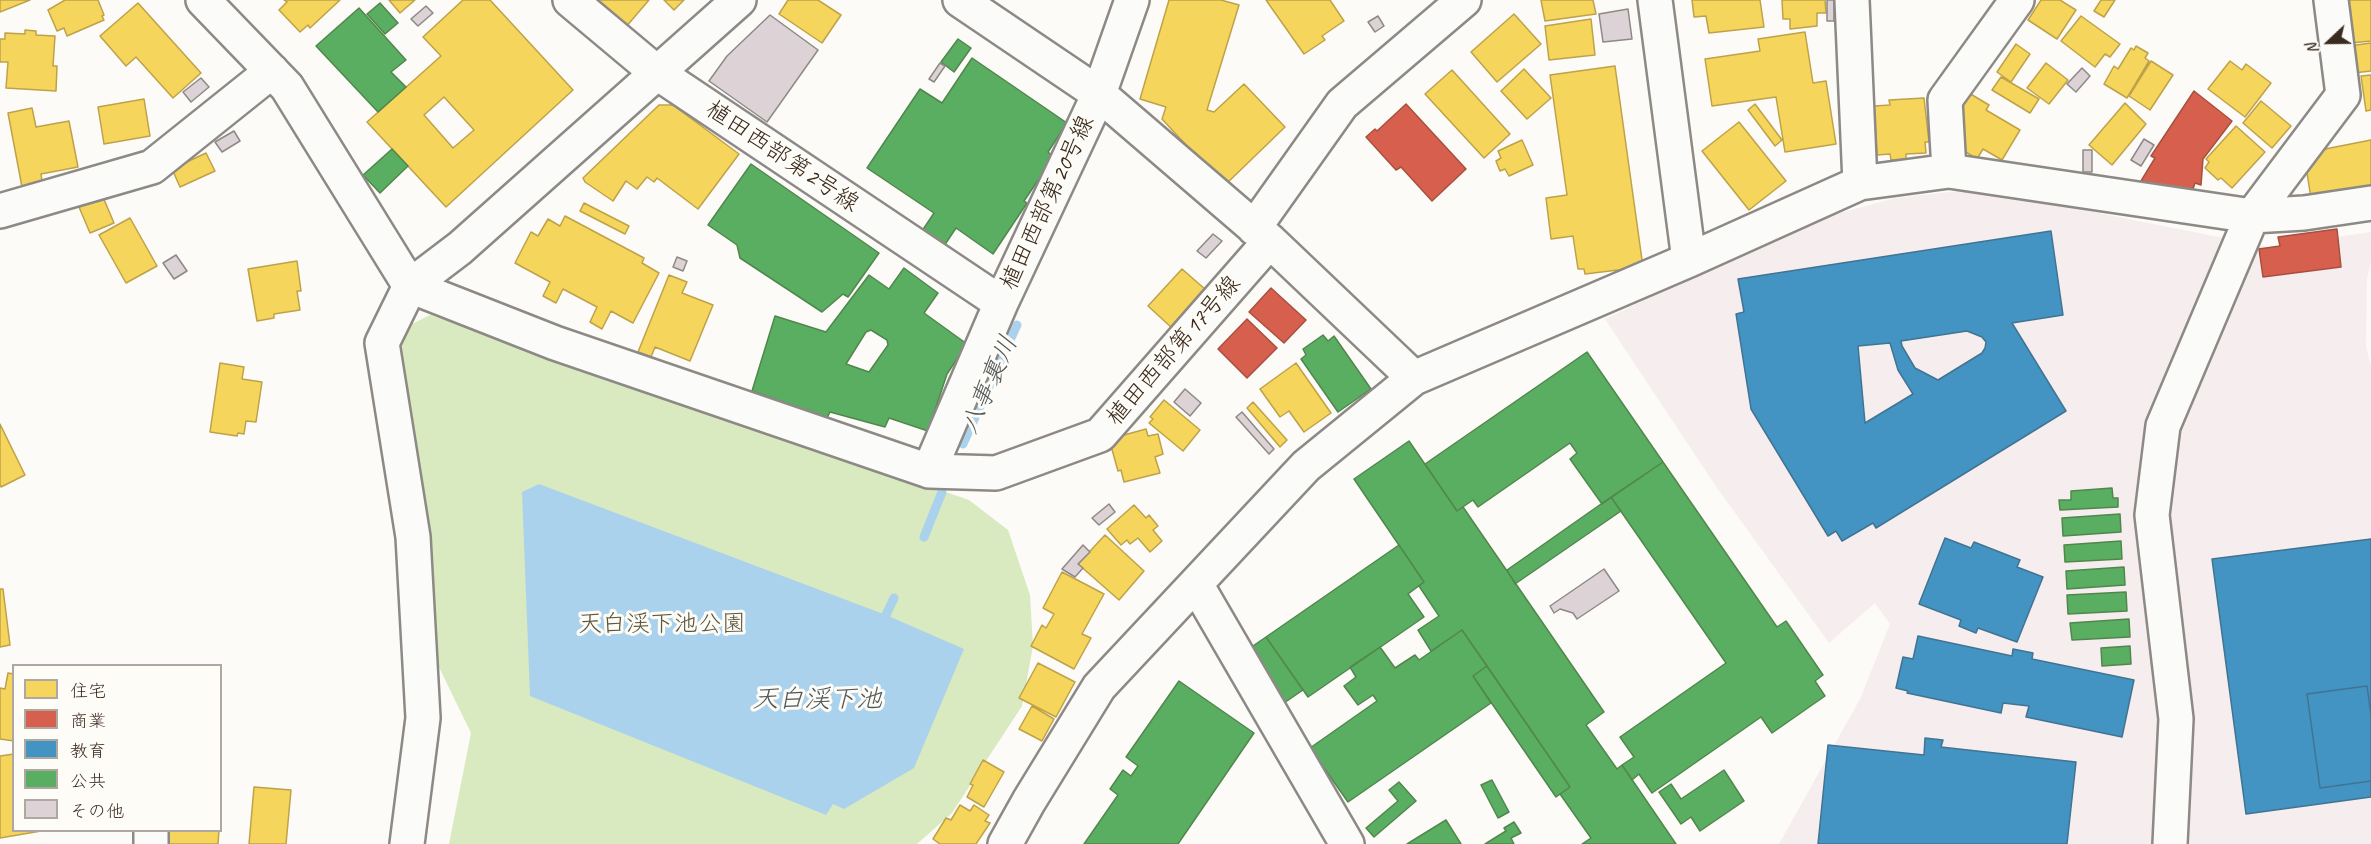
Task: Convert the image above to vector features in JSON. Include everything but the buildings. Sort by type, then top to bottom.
[{"type":"street","points":[[203,0],[287,87],[410,286]]},
{"type":"street","name":"植田西部第2号線","points":[[570,0],[656,72],[1001,303]]},
{"type":"street","points":[[407,844],[423,718],[413,537],[382,343],[410,286],[460,248],[739,0]]},
{"type":"street","points":[[960,0],[1098,94],[1262,234],[1414,378]]},
{"type":"street","name":"植田西部第20号線","points":[[929,471],[1001,303],[1098,94],[1132,0]]},
{"type":"street","name":"植田西部第17号線","points":[[410,286],[555,343],[929,471],[996,474],[1100,435],[1262,234],[1342,104],[1464,0]]},
{"type":"street","points":[[1655,0],[1689,260]]},
{"type":"street","points":[[1852,0],[1860,183]]},
{"type":"street","points":[[1949,171],[1945,100],[2017,0]]},
{"type":"street","points":[[2170,844],[2176,719],[2152,515],[2163,426],[2252,216],[2343,95],[2331,0]]},
{"type":"street","points":[[0,211],[152,167],[272,71]]},
{"type":"street","points":[[1005,844],[1099,687],[1306,466],[1414,378],[1689,260],[1860,183],[1949,171],[2252,216],[2304,213],[2371,203]]},
{"type":"street","points":[[1196,584],[1347,844]]},
{"type":"shaded area","points":[[1978,189],[2269,247],[2371,232],[2371,261],[2367,279],[2366,346],[2371,367],[2371,844],[1779,844],[1860,699],[1890,624],[1875,603],[1829,643],[1715,485],[1605,319],[1725,261],[1822,218],[1895,198]]},
{"type":"green space","name":"天白渓下池公園","points":[[430,315],[969,500],[1008,530],[1030,595],[1033,646],[1022,706],[952,813],[917,844],[449,844],[471,733],[434,657],[397,354],[404,328]]},
{"type":"water","name":"天白渓下池","points":[[539,484],[886,615],[964,649],[914,768],[844,809],[833,804],[826,815],[530,696],[522,492]]},
{"type":"waterway","name":"八事裏川","points":[[963,444],[1017,325]]},
{"type":"waterway","name":"八事裏川","points":[[924,537],[942,492]]},
{"type":"waterway","name":"八事裏川","points":[[886,615],[894,598]]}]
